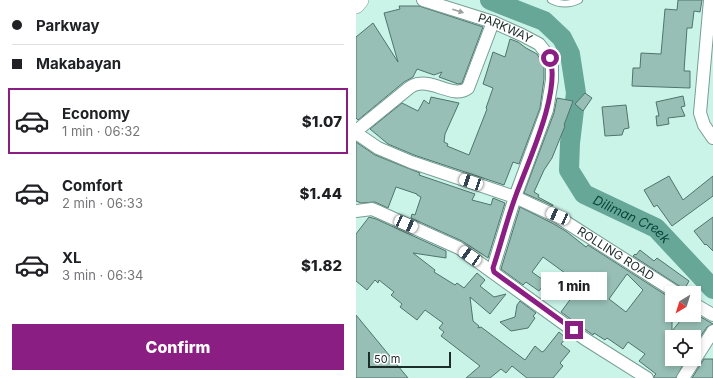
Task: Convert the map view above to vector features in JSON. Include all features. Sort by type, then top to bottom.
[{"type":"main road","points":[[356,5],[360,0]]},
{"type":"street","name":"PARKWAY","points":[[423,0],[493,22],[539,44],[550,58],[552,64],[552,80],[547,110],[515,197],[493,268],[494,272]]},
{"type":"street","points":[[710,0],[700,113],[704,125],[713,138]]},
{"type":"street","points":[[356,132],[409,88],[417,84],[424,83],[456,91],[464,91],[468,88],[493,22]]},
{"type":"street","name":"ROLLING ROAD","points":[[356,132],[378,148],[411,162],[515,197],[558,216],[665,286]]},
{"type":"street","points":[[356,210],[372,209],[459,248],[585,339],[647,378]]},
{"type":"street","points":[[701,308],[713,315]]},
{"type":"street","points":[[683,378],[713,331]]},
{"type":"lane","points":[[551,0],[558,3],[570,4],[579,0]]},
{"type":"building","points":[[678,0],[702,0],[700,12],[694,11],[692,28],[687,28],[684,71],[690,71],[690,88],[632,86],[633,68],[640,68],[641,53],[661,54],[665,9],[677,10]]},
{"type":"building","points":[[399,6],[419,6],[483,27],[462,83],[458,84],[439,77],[442,72],[434,75],[417,69],[413,77],[404,82],[358,120],[356,118],[356,37],[373,23],[398,62],[384,13],[400,9]]},
{"type":"building","points":[[510,39],[518,42],[537,54],[544,65],[544,79],[540,108],[519,164],[513,162],[504,185],[414,155],[388,144],[370,129],[402,103],[418,111],[424,100],[429,104],[431,97],[459,103],[445,134],[444,142],[448,144],[447,146],[469,155],[487,109],[486,108],[493,88],[483,84],[493,52],[505,57]]},
{"type":"building","points":[[585,93],[592,98],[583,111],[575,104]]},
{"type":"building","points":[[683,96],[685,106],[681,107],[685,116],[668,118],[669,124],[657,126],[656,116],[659,116],[656,102]]},
{"type":"building","points":[[557,98],[573,101],[552,158],[544,170],[534,192],[539,195],[538,197],[553,206],[524,193],[554,113]]},
{"type":"building","points":[[626,105],[629,128],[624,129],[622,135],[605,136],[602,107]]},
{"type":"building","points":[[356,142],[375,155],[420,173],[419,175],[475,194],[472,200],[491,205],[493,198],[505,203],[488,258],[462,241],[411,218],[412,214],[415,215],[421,197],[417,194],[396,187],[388,208],[375,202],[361,203],[356,201]]},
{"type":"building","points":[[669,176],[683,200],[713,176],[713,196],[672,226],[657,205],[654,207],[644,190]]},
{"type":"building","points":[[520,207],[554,224],[586,247],[588,245],[665,294],[665,322],[672,322],[672,330],[665,330],[665,366],[682,366],[676,378],[654,378],[656,374],[639,361],[645,354],[628,342],[623,349],[607,338],[605,340],[594,333],[593,335],[561,312],[572,297],[556,286],[565,273],[543,257],[532,272],[546,282],[539,291],[526,282],[523,285],[501,269]],"holes":[[[627,274],[643,290],[626,312],[609,299]]]},
{"type":"building","points":[[369,217],[446,251],[446,258],[413,253],[435,270],[434,272],[455,285],[457,283],[464,288],[477,273],[485,280],[480,286],[494,297],[506,294],[490,314],[470,297],[473,321],[479,326],[478,328],[481,327],[525,360],[535,346],[542,352],[544,351],[559,332],[566,338],[561,344],[570,351],[560,363],[563,366],[553,378],[527,378],[512,366],[506,373],[501,369],[490,378],[466,378],[480,366],[441,336],[444,332],[439,328],[443,323],[425,310],[417,320],[400,307],[402,304],[391,295],[394,292],[379,280],[378,283],[375,280],[367,290],[356,281],[356,234]]},
{"type":"building","points":[[713,217],[713,251],[706,244],[705,245],[694,231]]},
{"type":"building","points":[[640,250],[654,261],[657,258],[689,281],[686,286],[679,286],[633,256],[635,254],[636,255]]},
{"type":"building","points":[[520,301],[536,313],[533,316],[535,318],[528,328],[511,331],[500,322],[515,317],[517,305]]},
{"type":"building","points":[[356,315],[408,378],[356,378]]},
{"type":"building","points":[[701,317],[713,324],[707,327],[701,336],[701,330],[673,330],[679,322],[701,322]]},
{"type":"building","points":[[704,359],[713,359],[713,378],[692,378],[701,366]]},
{"type":"waterway","name":"Diliman Creek","points":[[490,0],[544,21],[562,38],[570,54],[576,93],[570,143],[569,170],[584,194],[656,228],[713,289]]},
{"type":"route","points":[[550,58],[552,64],[552,80],[547,110],[515,197],[493,268],[494,272],[574,330]]}]
